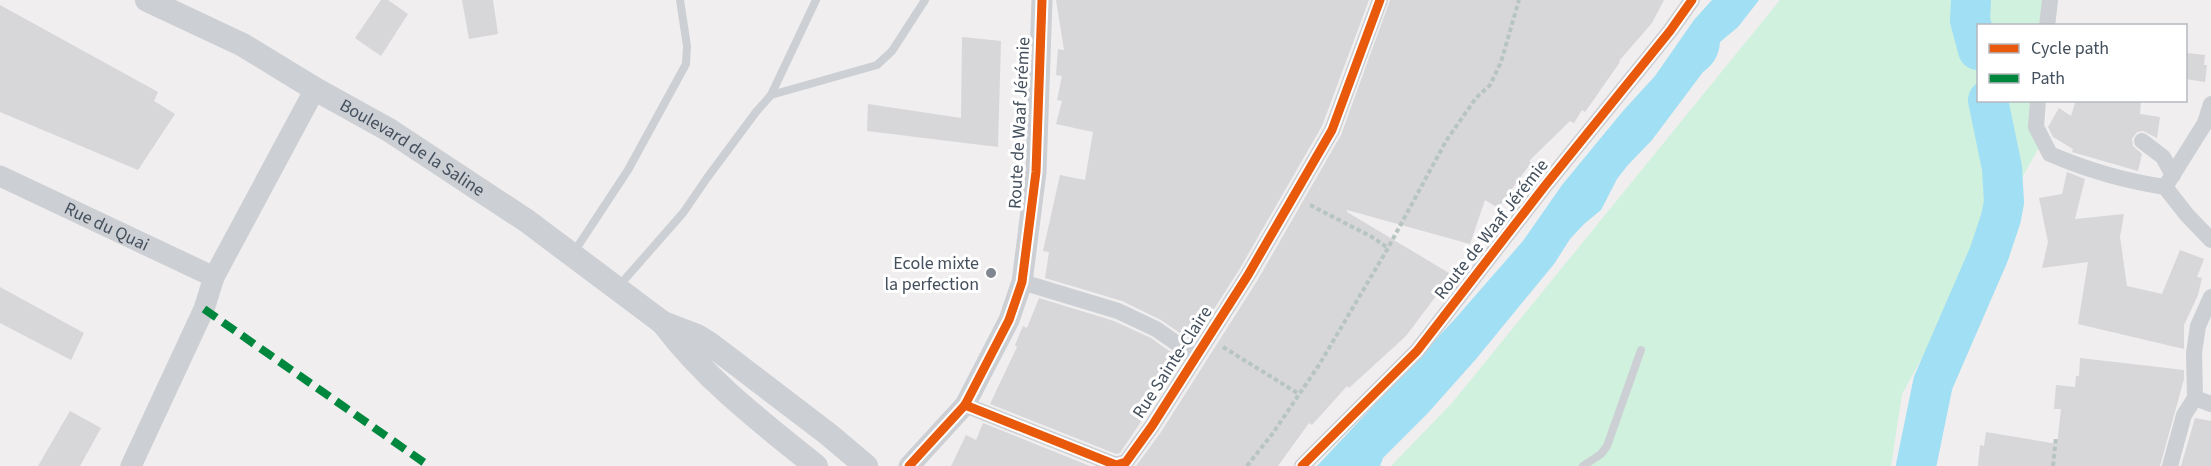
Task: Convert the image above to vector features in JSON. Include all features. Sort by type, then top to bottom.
[{"type":"main road","name":"Boulevard de la Saline","points":[[147,0],[243,45],[389,130],[527,221],[663,323],[697,336],[710,344],[866,466]]},
{"type":"main road","name":"Boulevard de la Saline","points":[[663,323],[677,343],[717,384],[816,466]]},
{"type":"main road","points":[[790,446],[805,466]]},
{"type":"street","name":"Route de Waaf Jérémie","points":[[909,466],[965,405],[1009,320],[1022,282],[1036,171],[1042,0]]},
{"type":"street","name":"Rue Sainte-Claire","points":[[965,405],[1116,465],[1126,462],[1208,338],[1332,130],[1380,0]]},
{"type":"street","name":"Route de Waaf Jérémie","points":[[1302,466],[1417,351],[1544,187],[1670,31],[1692,0]]},
{"type":"street","points":[[2047,24],[2050,0]]},
{"type":"street","points":[[131,466],[204,309],[214,277],[315,89]]},
{"type":"street","points":[[2038,102],[2036,127],[2050,154],[2075,165],[2132,182],[2169,181]]},
{"type":"street","points":[[2169,181],[2205,123],[2211,104]]},
{"type":"street","points":[[2142,141],[2163,157],[2169,181],[2187,215],[2211,240]]},
{"type":"street","name":"Rue du Quai","points":[[0,176],[214,277]]},
{"type":"street","points":[[1022,282],[1118,311],[1156,328],[1195,356]]},
{"type":"street","points":[[2170,466],[2184,415],[2195,398],[2194,353],[2198,326],[2211,297]]},
{"type":"street","points":[[2195,398],[2211,404]]},
{"type":"lane","points":[[572,255],[628,170],[686,64],[687,46],[680,0]]},
{"type":"lane","points":[[617,288],[683,213],[756,112],[771,95],[816,0]]},
{"type":"lane","points":[[771,95],[877,65],[892,51],[925,0]]},
{"type":"lane","points":[[1583,466],[1607,446],[1641,350]]},
{"type":"path","points":[[1247,466],[1273,433],[1319,366],[1388,248],[1446,141],[1476,98],[1490,85],[1501,62],[1519,0]]},
{"type":"path","points":[[1294,196],[1372,237],[1388,248]]},
{"type":"path","points":[[1208,338],[1299,394]]},
{"type":"path","points":[[2053,466],[2056,437]]},
{"type":"green space","points":[[1780,0],[2058,0],[2055,24],[1977,24],[1977,102],[2045,102],[2038,149],[1902,394],[1891,466],[1391,466],[1452,403]]},
{"type":"water","points":[[1712,0],[1759,0],[1738,27],[1720,42],[1713,62],[1652,140],[1617,179],[1601,210],[1570,239],[1554,264],[1476,359],[1427,414],[1383,458],[1380,466],[1317,466],[1454,320],[1523,241],[1562,185],[1655,76],[1694,20]]},
{"type":"building","points":[[381,0],[388,0],[408,14],[381,56],[355,38]]},
{"type":"building","points":[[462,0],[493,0],[498,34],[469,39]]},
{"type":"building","points":[[1056,0],[1369,0],[1322,126],[1239,270],[1193,342],[1161,320],[1122,301],[1045,278],[1049,252],[1043,251],[1060,175],[1085,180],[1093,132],[1056,124],[1062,101],[1057,100],[1062,76],[1056,75],[1058,49],[1064,50]]},
{"type":"building","points":[[1390,0],[1664,0],[1652,23],[1619,61],[1585,112],[1582,110],[1574,123],[1570,121],[1529,161],[1531,163],[1498,208],[1485,200],[1470,244],[1347,210],[1449,273],[1439,292],[1406,336],[1349,388],[1347,386],[1312,425],[1309,423],[1278,466],[1136,466],[1161,432],[1257,281],[1341,135]]},
{"type":"building","points":[[0,5],[158,92],[154,101],[175,114],[138,170],[0,112]]},
{"type":"building","points":[[962,37],[1001,41],[998,147],[867,131],[868,104],[961,118]]},
{"type":"building","points":[[2187,53],[2205,55],[2204,65],[2207,65],[2205,82],[2187,79]]},
{"type":"building","points":[[2075,102],[2141,102],[2140,114],[2160,117],[2157,138],[2143,131],[2137,132],[2132,139],[2133,146],[2142,154],[2138,171],[2072,152],[2073,149],[2053,137],[2048,127],[2059,108],[2071,116]]},
{"type":"building","points":[[2067,172],[2085,179],[2075,219],[2124,214],[2120,237],[2127,286],[2162,294],[2180,250],[2204,259],[2197,277],[2202,278],[2198,295],[2184,325],[2184,349],[2078,324],[2088,262],[2042,268],[2048,242],[2039,198],[2062,194]]},
{"type":"building","points":[[0,287],[84,333],[71,360],[0,323]]},
{"type":"building","points":[[1039,298],[1114,321],[1151,338],[1182,360],[1120,453],[1116,454],[990,404],[1017,347],[1015,345],[1023,326],[1027,328]]},
{"type":"building","points":[[2080,358],[2184,370],[2184,379],[2160,466],[1978,466],[1980,445],[1984,446],[1986,432],[2057,444],[2061,409],[2054,409],[2056,385],[2075,387],[2076,376],[2079,376]]},
{"type":"building","points":[[70,411],[101,428],[80,466],[38,466]]},
{"type":"building","points":[[2195,418],[2211,421],[2211,466],[2181,466]]},
{"type":"building","points":[[983,423],[1090,466],[951,466],[966,435],[976,440]]},
{"type":"waterway","points":[[1971,0],[1970,20],[1977,46]]},
{"type":"waterway","points":[[1916,466],[1933,383],[1989,254],[2001,218],[2004,202],[2002,168],[1988,102]]},
{"type":"marked path","points":[[204,309],[429,466]]},
{"type":"cycle path","points":[[909,466],[965,405],[1009,320],[1022,282],[1036,172],[1042,0]]},
{"type":"cycle path","points":[[965,405],[1116,465],[1126,462],[1152,426],[1248,275],[1332,130],[1380,0]]},
{"type":"cycle path","points":[[1302,466],[1417,351],[1544,187],[1670,31],[1692,0]]},
{"type":"place","name":"Ecole mixte la perfection","points":[[991,273]]}]
